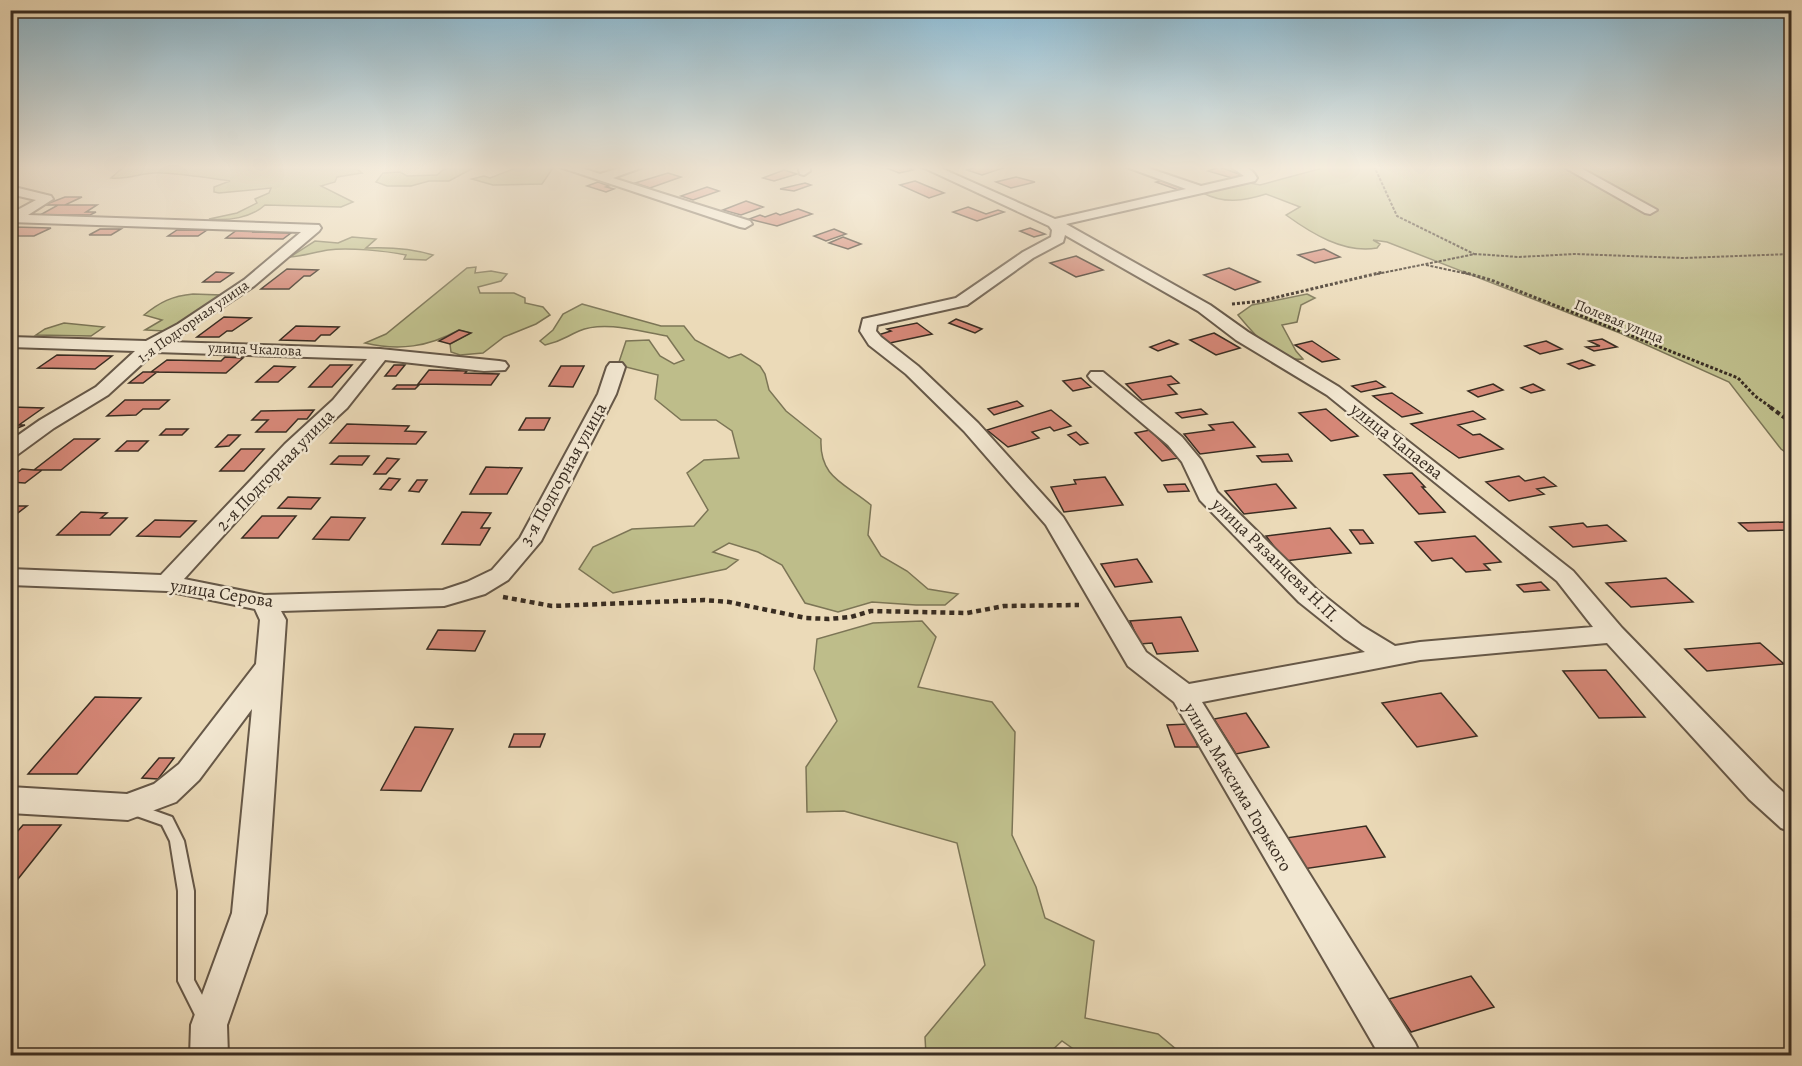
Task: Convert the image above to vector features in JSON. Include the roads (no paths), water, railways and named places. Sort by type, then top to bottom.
[{"type":"street","points":[[720,216],[745,224]]},
{"type":"street","name":"улица Чапаева","points":[[1038,216],[1204,308],[1242,336],[1333,391],[1489,513],[1565,576],[1612,634],[1760,790],[1791,819]]},
{"type":"street","points":[[1054,223],[1086,216]]},
{"type":"street","name":"1-я Подгорная улица","points":[[10,218],[308,228],[249,283],[184,327],[152,345],[102,392],[47,424],[10,451]]},
{"type":"street","name":"улица Максима Горького","points":[[1054,223],[1059,230],[1058,239],[1028,255],[961,302],[869,322],[868,331],[875,341],[912,370],[971,427],[1055,522],[1137,659],[1184,695],[1348,971],[1402,1056]]},
{"type":"street","name":"улица Чкалова","points":[[10,342],[380,354],[430,358],[454,364],[499,366]]},
{"type":"street","name":"2-я Подгорная улица","points":[[167,584],[292,448],[340,404],[380,354]]},
{"type":"street","name":"3-я Подгорная улица","points":[[500,575],[530,541],[607,394],[616,368]]},
{"type":"street","name":"улица Рязанцева Н.П.","points":[[1097,376],[1174,441],[1191,460],[1208,495],[1308,596],[1353,632],[1392,657]]},
{"type":"street","name":"улица Серова","points":[[10,577],[167,584],[264,603],[444,598],[476,588],[500,575]]},
{"type":"street","points":[[209,1040],[249,913],[273,620],[264,603]]},
{"type":"street","points":[[1184,695],[1420,651],[1612,634]]},
{"type":"street","points":[[10,800],[129,807],[165,793],[189,772],[269,666]]},
{"type":"lane","points":[[129,807],[167,821],[177,841],[186,891],[186,981],[209,1040]]}]
